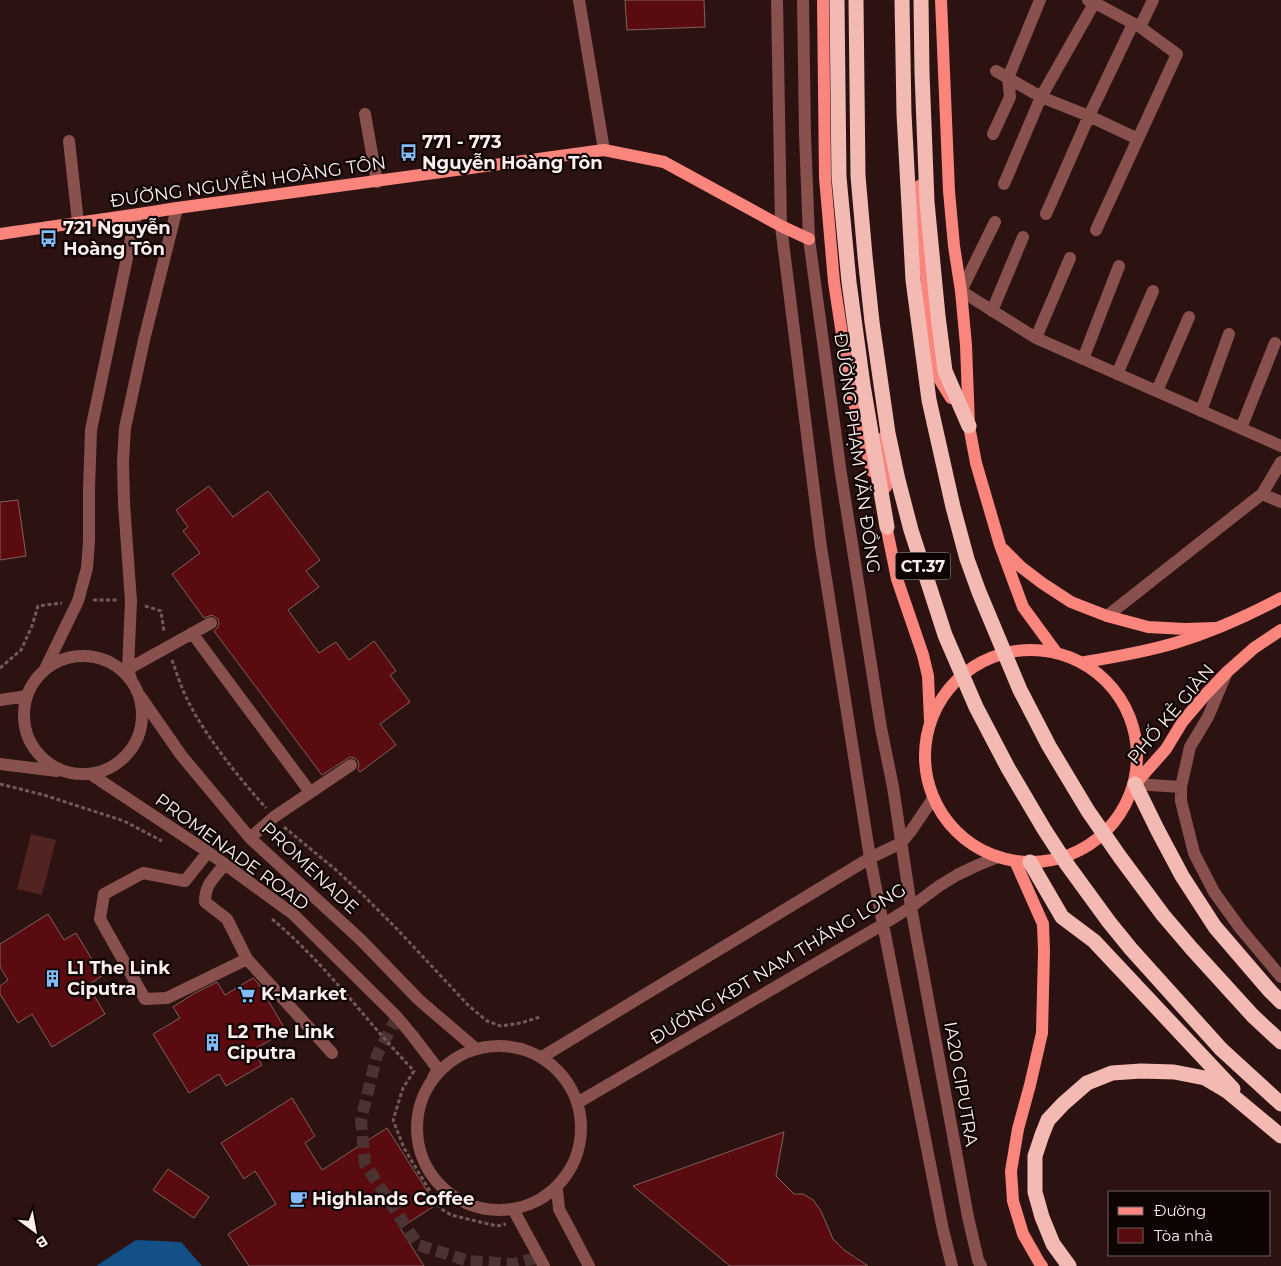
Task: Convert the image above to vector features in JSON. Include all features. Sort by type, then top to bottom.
[{"type":"highway","points":[[837,0],[839,177],[848,282],[887,527]]},
{"type":"highway","name":"CT.37","points":[[856,0],[858,176],[872,322],[888,433],[898,480],[911,530],[945,635],[976,707],[1008,768],[1066,863],[1109,922],[1221,1049],[1281,1104]]},
{"type":"highway","name":"CT.37","points":[[902,0],[904,114],[915,290],[929,400],[950,497],[967,560],[1020,690],[1049,746],[1088,811],[1120,857],[1192,950],[1253,1016],[1281,1042]]},
{"type":"highway","points":[[921,0],[927,202],[938,316],[945,371],[969,426]]},
{"type":"highway","points":[[1135,784],[1182,876],[1215,927],[1281,1002]]},
{"type":"highway","points":[[1023,862],[1062,917],[1094,941],[1260,1118]]},
{"type":"highway","points":[[1070,1266],[1052,1244],[1042,1217],[1035,1192],[1035,1156],[1048,1120],[1062,1104],[1087,1083],[1112,1074],[1141,1071],[1174,1072],[1205,1078],[1227,1091],[1281,1136]]},
{"type":"main road","name":"ĐƯỜNG PHẠM VĂN ĐỒNG","points":[[823,0],[825,178],[834,282],[850,387],[887,527],[898,579],[924,655],[928,676],[930,721]]},
{"type":"main road","name":"ĐƯỜNG PHẠM VĂN ĐỒNG","points":[[849,0],[853,178],[862,281],[884,437],[887,527]]},
{"type":"main road","points":[[914,0],[920,212],[933,348],[938,377],[969,426]]},
{"type":"main road","points":[[941,0],[948,191],[966,345],[969,426],[976,463],[1000,545],[1023,607],[1056,652]]},
{"type":"main road","name":"ĐƯỜNG NGUYỄN HOÀNG TÔN","points":[[0,234],[604,150],[664,162],[781,226],[809,239]]},
{"type":"main road","points":[[1000,545],[1021,567],[1042,583],[1071,602],[1107,616],[1148,627],[1216,628]]},
{"type":"main road","name":"PHỐ KẺ GIÀN","points":[[1085,662],[1176,643],[1216,628],[1281,598]]},
{"type":"main road","name":"PHỐ KẺ GIÀN","points":[[1135,784],[1166,749],[1183,721],[1206,694],[1254,648],[1281,630]]},
{"type":"main road","points":[[1056,652],[1064,653],[1085,662],[1112,684],[1131,714],[1139,749],[1135,784],[1122,813],[1102,836],[1076,854],[1045,862],[1023,862],[998,857],[975,847],[959,835],[932,800],[927,782],[924,751],[930,721],[943,695],[963,673],[988,658],[1056,652]]},
{"type":"main road","points":[[1023,862],[1043,924],[1042,1032],[1018,1130],[1011,1171],[1013,1201],[1023,1234],[1042,1266]]},
{"type":"street","points":[[579,0],[604,150]]},
{"type":"street","points":[[777,0],[781,226],[821,547],[882,925],[942,1230],[952,1266]]},
{"type":"street","name":"ĐƯỜNG PHẠM VĂN ĐỒNG","points":[[803,0],[809,239],[841,474],[911,907]]},
{"type":"street","points":[[993,134],[1010,97],[1008,78],[1040,0]]},
{"type":"street","points":[[1046,214],[1089,116],[1136,26],[1154,0]]},
{"type":"street","points":[[1004,184],[1041,97],[1093,1],[1136,26],[1177,54],[1096,230]]},
{"type":"street","points":[[996,71],[1041,97],[1089,116],[1138,139]]},
{"type":"street","points":[[365,114],[377,182]]},
{"type":"street","points":[[69,141],[78,222]]},
{"type":"street","points":[[0,764],[78,775],[92,775],[108,770],[123,760],[134,746],[141,730],[143,713],[140,696],[130,674],[130,601],[123,461],[126,428],[144,340],[178,208]]},
{"type":"street","points":[[44,671],[78,601],[87,568],[91,430],[136,215]]},
{"type":"street","points":[[995,222],[961,291],[1036,338],[1281,446]]},
{"type":"street","points":[[992,311],[1022,237]]},
{"type":"street","points":[[1036,338],[1070,258]]},
{"type":"street","points":[[1083,359],[1119,266]]},
{"type":"street","points":[[1117,374],[1153,291]]},
{"type":"street","points":[[1156,391],[1189,317]]},
{"type":"street","points":[[1201,411],[1229,334]]},
{"type":"street","points":[[1241,428],[1275,343]]},
{"type":"street","points":[[1107,616],[1262,494],[1281,462]]},
{"type":"street","points":[[1262,494],[1281,502]]},
{"type":"street","points":[[130,674],[168,647],[211,623]]},
{"type":"street","points":[[192,634],[310,792]]},
{"type":"street","points":[[65,772],[41,757],[30,742],[24,724],[25,705],[34,682],[44,671],[56,663],[68,658],[82,656],[96,657],[109,661],[130,674]]},
{"type":"street","points":[[1227,672],[1208,717],[1190,747],[1181,787],[1181,801],[1194,853],[1214,892],[1240,928],[1281,977]]},
{"type":"street","points":[[0,700],[27,696]]},
{"type":"street","name":"PROMENADE","points":[[140,696],[181,755],[250,838],[361,940],[419,1000],[475,1048]]},
{"type":"street","points":[[250,838],[274,817],[351,765]]},
{"type":"street","name":"PROMENADE ROAD","points":[[92,775],[208,852],[293,914],[397,1017],[438,1069],[432,1080]]},
{"type":"street","points":[[1135,784],[1181,787]]},
{"type":"street","points":[[542,1057],[870,858],[901,843],[932,800]]},
{"type":"street","points":[[208,852],[185,881],[143,873],[104,894],[100,918],[145,999],[167,998],[247,959]]},
{"type":"street","name":"ĐƯỜNG KĐT NAM THĂNG LONG","points":[[577,1103],[882,925],[957,875],[978,864],[998,857]]},
{"type":"street","points":[[224,865],[209,884],[205,892],[205,902],[227,918],[247,959],[332,1053]]},
{"type":"street","name":"IA20 CIPUTRA","points":[[911,907],[968,1217],[981,1266]]},
{"type":"street","points":[[490,1046],[517,1047],[542,1057],[564,1077],[572,1090],[580,1111],[581,1134],[576,1156],[557,1189],[526,1205],[513,1208],[489,1209],[466,1203],[445,1190],[429,1171],[420,1149],[417,1125],[422,1101],[432,1080],[447,1064],[475,1048],[490,1046]]},
{"type":"street","points":[[557,1189],[559,1209],[589,1266]]},
{"type":"street","points":[[513,1208],[544,1266]]},
{"type":"path","points":[[0,668],[21,650],[32,626],[38,606],[94,600],[130,601],[161,610],[168,647],[188,702],[222,754],[274,817],[365,897],[468,1005],[487,1021],[501,1026],[521,1023],[540,1017]]},
{"type":"path","points":[[378,1032],[414,1071],[402,1088],[393,1120],[404,1148],[440,1208],[451,1215],[497,1226],[510,1223]]},
{"type":"shaded area","points":[[31,834],[56,840],[42,895],[17,889]]},
{"type":"water","points":[[136,1240],[181,1242],[202,1266],[96,1266]]},
{"type":"building","points":[[625,0],[704,0],[705,27],[627,30]]},
{"type":"building","points":[[209,486],[233,517],[268,491],[320,560],[306,571],[319,587],[288,610],[319,653],[336,642],[349,660],[374,641],[396,671],[390,675],[410,702],[380,724],[396,745],[360,772],[358,770],[358,761],[350,757],[322,775],[214,631],[218,627],[218,619],[212,615],[204,618],[172,574],[200,553],[183,531],[188,527],[176,510]]},
{"type":"building","points":[[18,500],[26,556],[0,560],[0,502]]},
{"type":"building","name":"L1 The Link Ciputra","points":[[48,914],[64,940],[76,933],[102,976],[88,985],[105,1014],[52,1047],[32,1014],[18,1023],[0,994],[0,986],[8,980],[0,967],[0,944]]},
{"type":"building","name":"L2 The Link Ciputra","points":[[253,978],[258,983],[286,1031],[253,1050],[262,1065],[226,1086],[219,1074],[189,1093],[153,1034],[180,1018],[173,1007],[195,993],[217,982],[225,995]]},
{"type":"building","points":[[292,1098],[315,1136],[305,1143],[322,1170],[387,1128],[436,1205],[400,1228],[424,1266],[249,1266],[228,1234],[276,1204],[255,1171],[244,1179],[221,1143]]},
{"type":"building","points":[[784,1132],[776,1176],[794,1194],[803,1194],[813,1200],[821,1211],[833,1239],[844,1250],[868,1266],[730,1266],[633,1186]]},
{"type":"building","points":[[168,1169],[209,1197],[194,1218],[153,1190]]},
{"type":"tunnel","points":[[397,1017],[377,1055],[361,1120],[365,1164],[418,1245],[469,1261],[513,1264],[540,1257]]},
{"type":"place","name":"771 - 773 Nguyễn Hoàng Tôn","points":[[408,152]]},
{"type":"place","name":"721 Nguyễn Hoàng Tôn","points":[[49,238]]},
{"type":"place","name":"L1 The Link Ciputra","points":[[53,978]]},
{"type":"place","name":"K-Market","points":[[247,994]]},
{"type":"place","name":"L2 The Link Ciputra","points":[[213,1042]]},
{"type":"place","name":"Highlands Coffee","points":[[298,1199]]}]
